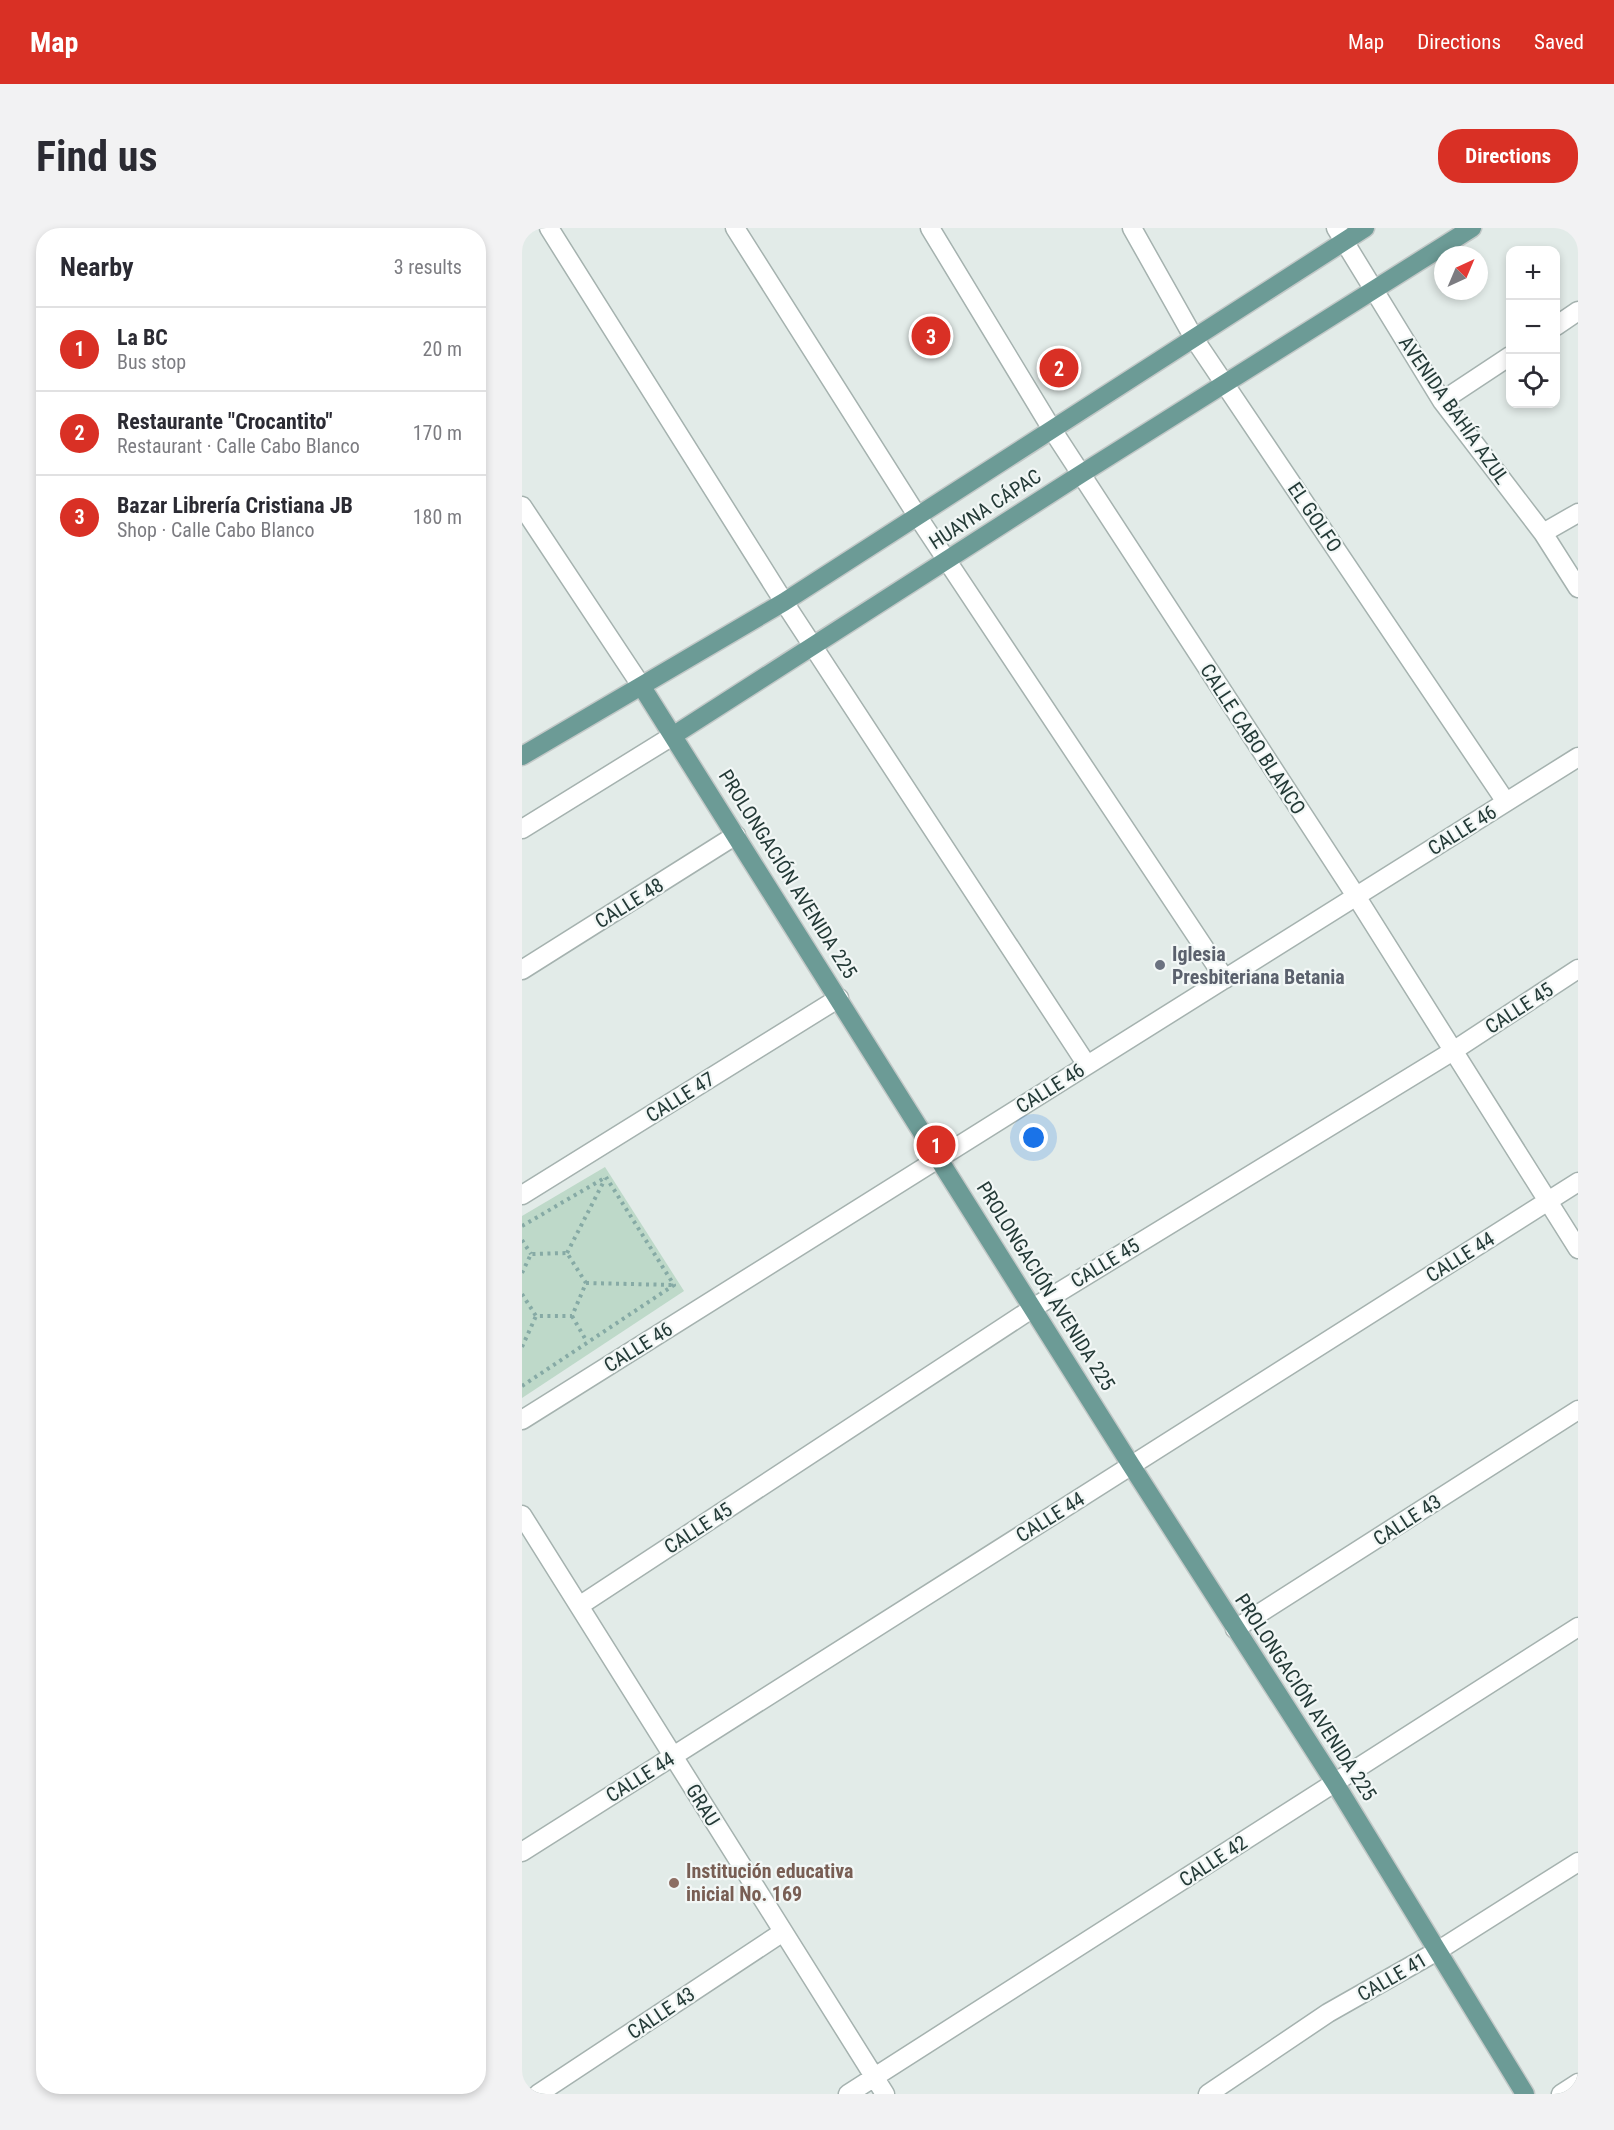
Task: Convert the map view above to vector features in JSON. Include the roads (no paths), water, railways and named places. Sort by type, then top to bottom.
[{"type":"main road","name":"HUAYNA CÁPAC","points":[[522,756],[784,602],[1195,340],[1340,235],[1365,228]]},
{"type":"main road","name":"HUAYNA CÁPAC","points":[[674,735],[948,561],[1080,474],[1472,228]]},
{"type":"main road","name":"PROLONGACIÓN AVENIDA 225","points":[[642,687],[1131,1465],[1335,1783],[1525,2094]]},
{"type":"street","points":[[549,228],[784,602],[1087,1065]]},
{"type":"street","points":[[735,228],[918,517],[1225,979]]},
{"type":"street","name":"CALLE CABO BLANCO","points":[[930,228],[1080,474],[1356,896],[1578,1249]]},
{"type":"street","name":"EL GOLFO","points":[[1132,228],[1195,340],[1506,802]]},
{"type":"street","name":"AVENIDA BAHÍA AZUL","points":[[1340,235],[1442,400],[1543,533],[1578,588]]},
{"type":"street","points":[[1560,323],[1578,311]]},
{"type":"street","points":[[1442,400],[1506,359]]},
{"type":"street","name":"PROLONGACIÓN AVENIDA 225","points":[[522,506],[642,687]]},
{"type":"street","points":[[1543,533],[1578,513]]},
{"type":"street","name":"HUAYNA CÁPAC","points":[[522,829],[674,735]]},
{"type":"street","name":"CALLE 46","points":[[522,1420],[1578,757]]},
{"type":"street","name":"CALLE 48","points":[[522,970],[736,835]]},
{"type":"street","name":"CALLE 45","points":[[579,1606],[1033,1308],[1453,1051],[1578,969]]},
{"type":"street","name":"CALLE 47","points":[[522,1195],[839,998]]},
{"type":"street","name":"CALLE 44","points":[[522,1852],[1578,1182]]},
{"type":"street","name":"CALLE 43","points":[[1235,1629],[1578,1410]]},
{"type":"street","name":"GRAU","points":[[522,1515],[885,2094]]},
{"type":"street","name":"CALLE 42","points":[[848,2094],[1578,1627]]},
{"type":"street","name":"CALLE 41","points":[[1208,2094],[1328,2013],[1439,1950],[1578,1862]]},
{"type":"street","name":"CALLE 43","points":[[538,2094],[783,1932]]},
{"type":"street","points":[[1561,2094],[1578,2083]]},
{"type":"place","name":"Bazar Librería Cristiana JB","points":[[931,336]]},
{"type":"place","name":"Restaurante \"Crocantito\"","points":[[1059,368]]},
{"type":"place","name":"Iglesia Presbiteriana Betania","points":[[1160,965]]},
{"type":"place","name":"La BC","points":[[936,1145]]},
{"type":"place","name":"Institución educativa inicial No. 169","points":[[674,1883]]}]
